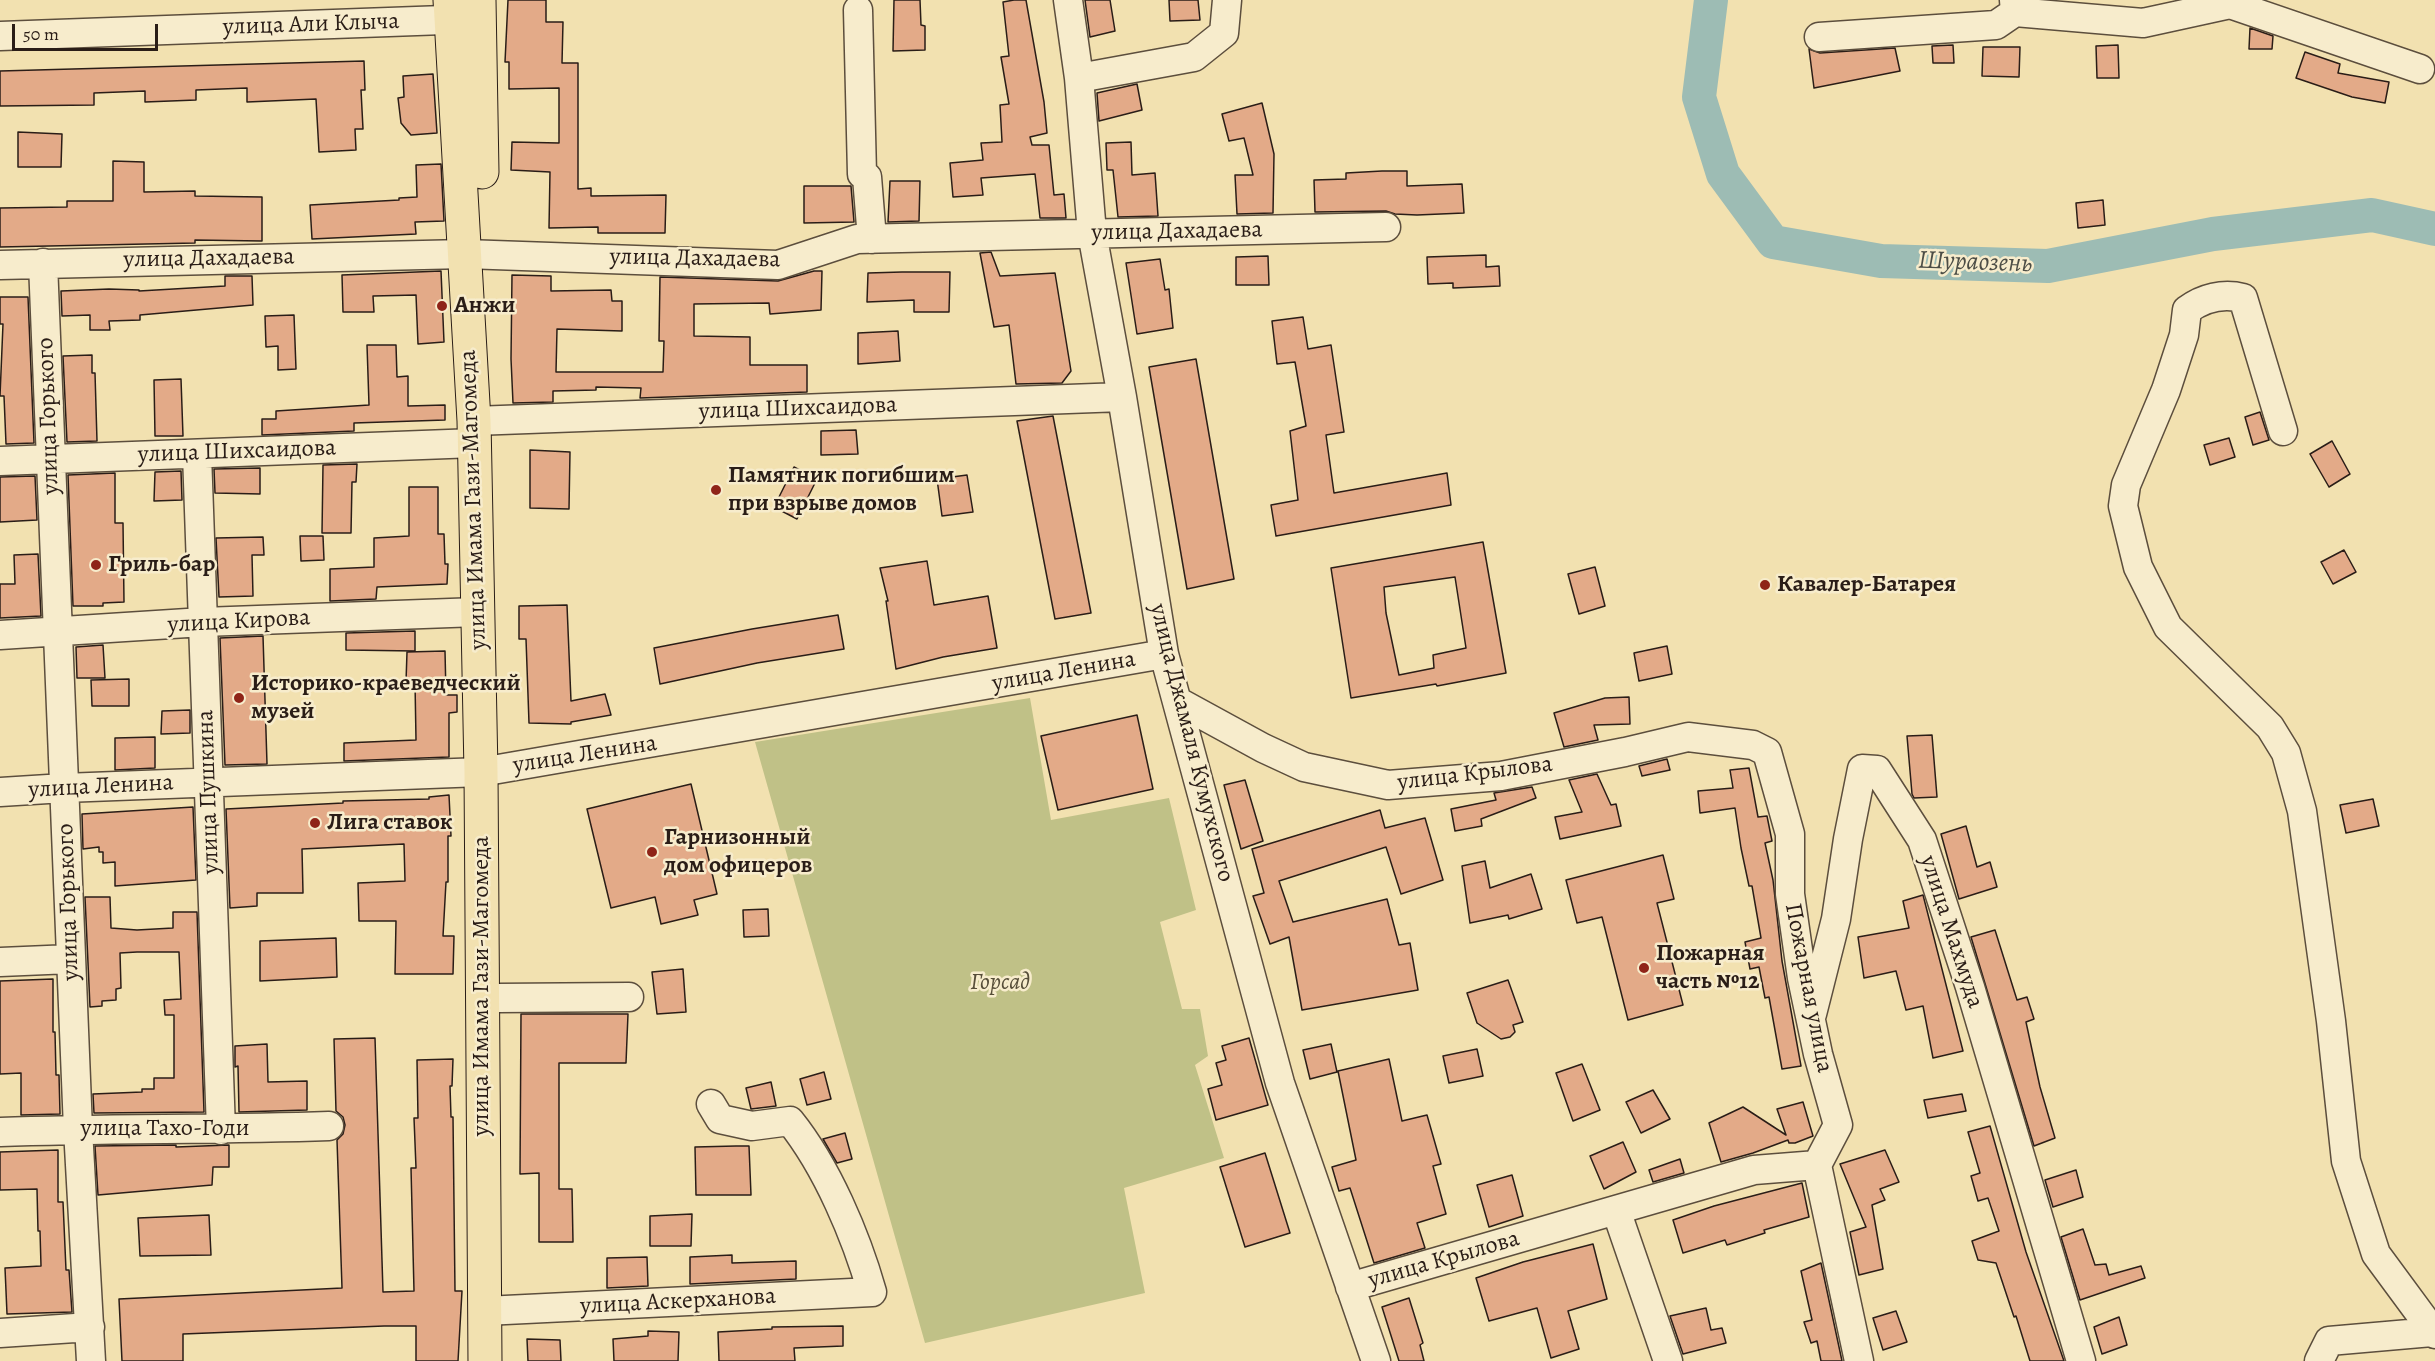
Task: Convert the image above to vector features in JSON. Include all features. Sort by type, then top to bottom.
[{"type":"main road","name":"улица Имама Гази-Магомеда","points":[[465,10],[480,428],[478,612],[487,771],[494,1311],[485,1361]]},
{"type":"main road","points":[[480,428],[487,771],[498,998],[494,1311],[508,1361]]},
{"type":"street","name":"улица Джамаля Кумухского","points":[[1068,0],[1079,78],[1092,233],[1122,397],[1164,654],[1280,1083],[1376,1361]]},
{"type":"street","points":[[1079,78],[1194,57],[1224,33],[1227,0]]},
{"type":"street","points":[[1819,37],[1996,25],[2014,6],[2143,23],[2230,4],[2420,69]]},
{"type":"street","name":"улица Али Клыча","points":[[0,36],[465,10]]},
{"type":"street","points":[[858,10],[862,174],[867,177],[872,239]]},
{"type":"street","name":"улица Дахадаева","points":[[0,265],[475,254],[778,264],[857,239],[1386,227]]},
{"type":"street","name":"улица Горького","points":[[43,263],[78,1129],[91,1361]]},
{"type":"street","points":[[2283,431],[2243,298],[2232,295],[2200,300],[2187,310],[2184,335],[2166,390],[2126,485],[2123,506],[2138,567],[2168,627],[2270,727],[2286,753],[2302,811],[2331,1021],[2346,1161],[2376,1254],[2433,1333]]},
{"type":"street","name":"улица Шихсаидова","points":[[0,461],[197,454],[480,428],[1122,397]]},
{"type":"street","name":"улица Пушкина","points":[[197,454],[221,1130]]},
{"type":"street","name":"улица Кирова","points":[[0,635],[203,622],[478,612]]},
{"type":"street","name":"улица Ленина","points":[[0,792],[487,771],[1164,654]]},
{"type":"street","name":"улица Крылова","points":[[1177,701],[1263,748],[1304,767],[1388,785],[1501,776],[1625,752],[1688,737],[1753,745]]},
{"type":"street","name":"Пожарная улица","points":[[1753,745],[1767,752],[1790,834],[1790,894],[1802,978],[1838,1125],[1817,1165]]},
{"type":"street","name":"улица Махмуда","points":[[1811,1019],[1836,919],[1848,839],[1862,769],[1877,771],[1922,840],[1970,987],[2081,1361]]},
{"type":"street","points":[[0,962],[71,959]]},
{"type":"street","points":[[498,998],[629,997]]},
{"type":"street","name":"улица Аскерханова","points":[[494,1311],[872,1292],[861,1253],[841,1211],[808,1143],[790,1121],[752,1126],[741,1124],[720,1119],[711,1104]]},
{"type":"street","name":"улица Тахо-Годи","points":[[0,1132],[78,1129],[221,1130],[329,1126]]},
{"type":"street","points":[[1817,1165],[1859,1361]]},
{"type":"street","name":"улица Крылова","points":[[1350,1287],[1754,1170],[1817,1165]]},
{"type":"street","points":[[1616,1210],[1668,1361]]},
{"type":"street","points":[[0,1333],[90,1327]]},
{"type":"street","points":[[2319,1361],[2329,1341],[2433,1333]]},
{"type":"green space","name":"Горсад","points":[[1030,698],[1051,820],[1169,798],[1196,910],[1160,922],[1182,1009],[1200,1009],[1208,1056],[1195,1065],[1224,1158],[1124,1188],[1145,1293],[925,1343],[755,742]]},
{"type":"building","points":[[508,0],[546,0],[546,22],[563,22],[562,63],[578,63],[578,189],[591,188],[591,196],[666,195],[665,233],[598,233],[598,227],[549,228],[550,172],[511,170],[512,142],[559,143],[559,88],[509,89],[509,62],[505,62]]},
{"type":"building","points":[[894,0],[920,0],[921,25],[925,26],[925,50],[893,51]]},
{"type":"building","points":[[1026,0],[1044,102],[1047,133],[1030,137],[1032,145],[1049,145],[1054,195],[1064,194],[1066,218],[1040,218],[1035,174],[981,178],[983,195],[953,197],[950,163],[983,160],[981,143],[1002,142],[1000,105],[1009,104],[1001,57],[1009,56],[1003,2]]},
{"type":"building","points":[[1085,0],[1110,0],[1115,31],[1090,37]]},
{"type":"building","points":[[1169,0],[1198,0],[1200,20],[1170,21]]},
{"type":"building","points":[[2250,28],[2273,36],[2272,49],[2249,49]]},
{"type":"building","points":[[1953,45],[1954,63],[1933,63],[1932,46]]},
{"type":"building","points":[[2118,45],[2119,78],[2097,78],[2096,46]]},
{"type":"building","points":[[1983,47],[2020,47],[2019,77],[1982,76]]},
{"type":"building","points":[[1895,48],[1900,71],[1814,88],[1809,49],[1820,53]]},
{"type":"building","points":[[2305,52],[2340,64],[2338,73],[2389,82],[2385,103],[2352,97],[2296,78]]},
{"type":"building","points":[[364,61],[365,90],[361,90],[363,129],[355,129],[356,150],[319,152],[316,99],[247,102],[247,88],[196,90],[196,100],[145,102],[145,91],[94,93],[94,105],[0,106],[0,71]]},
{"type":"building","points":[[433,74],[437,133],[411,135],[401,123],[398,98],[404,97],[403,76]]},
{"type":"building","points":[[1137,84],[1142,110],[1099,121],[1097,93]]},
{"type":"building","points":[[1262,103],[1274,154],[1273,213],[1237,214],[1235,175],[1253,175],[1244,138],[1229,141],[1222,114]]},
{"type":"building","points":[[18,132],[62,134],[61,167],[18,167]]},
{"type":"building","points":[[1131,142],[1132,175],[1155,173],[1158,216],[1118,217],[1113,170],[1107,170],[1106,143]]},
{"type":"building","points":[[113,161],[144,162],[144,192],[195,191],[195,196],[262,197],[262,241],[195,240],[195,243],[0,247],[0,208],[67,207],[67,201],[113,201]]},
{"type":"building","points":[[441,164],[444,221],[415,222],[416,234],[312,239],[310,205],[417,197],[416,165]]},
{"type":"building","points":[[1407,171],[1407,186],[1462,184],[1464,213],[1417,215],[1395,214],[1386,211],[1315,212],[1314,180],[1346,179],[1346,173]]},
{"type":"building","points":[[890,181],[920,181],[919,221],[888,222]]},
{"type":"building","points":[[804,186],[851,186],[854,222],[804,223]]},
{"type":"building","points":[[2103,200],[2105,225],[2078,228],[2076,203]]},
{"type":"building","points":[[991,252],[1000,276],[1055,273],[1071,371],[1062,383],[1016,384],[1009,325],[994,327],[980,253]]},
{"type":"building","points":[[1486,255],[1486,267],[1499,266],[1500,286],[1453,288],[1453,283],[1428,284],[1427,257]]},
{"type":"building","points":[[1268,256],[1269,285],[1236,285],[1236,257]]},
{"type":"building","points":[[1160,259],[1165,290],[1169,289],[1173,328],[1137,334],[1126,263]]},
{"type":"building","points":[[441,271],[444,342],[418,344],[416,295],[373,296],[374,312],[343,312],[342,275]]},
{"type":"building","points":[[822,271],[821,310],[770,314],[769,303],[694,304],[694,336],[750,337],[750,365],[807,365],[807,392],[640,398],[641,388],[596,387],[596,390],[553,391],[553,402],[513,403],[512,275],[551,276],[551,291],[611,290],[612,301],[622,301],[622,331],[557,329],[556,372],[663,372],[664,341],[659,341],[660,277],[778,281]]},
{"type":"building","points":[[950,272],[949,312],[914,312],[914,300],[867,302],[868,273]]},
{"type":"building","points":[[225,276],[252,276],[253,305],[140,315],[140,320],[109,321],[110,330],[90,330],[90,315],[62,316],[61,291],[109,289],[139,291],[225,286]]},
{"type":"building","points":[[0,297],[28,297],[34,443],[6,444],[4,396],[0,396],[3,324],[0,324]]},
{"type":"building","points":[[294,315],[296,369],[278,370],[278,346],[266,347],[265,316]]},
{"type":"building","points":[[1303,317],[1308,349],[1331,345],[1344,432],[1326,435],[1334,493],[1447,473],[1451,505],[1276,536],[1271,505],[1298,500],[1290,431],[1306,426],[1295,362],[1277,364],[1272,321]]},
{"type":"building","points":[[898,331],[900,361],[858,364],[858,333]]},
{"type":"building","points":[[367,345],[396,345],[397,377],[408,376],[408,406],[445,405],[445,420],[354,423],[354,431],[262,435],[262,419],[276,419],[276,411],[369,405]]},
{"type":"building","points":[[92,355],[92,373],[95,373],[97,441],[67,442],[63,356]]},
{"type":"building","points":[[1196,359],[1234,579],[1187,589],[1149,367]]},
{"type":"building","points":[[181,379],[183,436],[155,436],[154,380]]},
{"type":"building","points":[[2260,412],[2269,440],[2253,445],[2245,417]]},
{"type":"building","points":[[1053,416],[1091,613],[1055,619],[1017,421]]},
{"type":"building","points":[[856,430],[858,454],[821,455],[821,431]]},
{"type":"building","points":[[2229,438],[2235,457],[2210,465],[2204,445]]},
{"type":"building","points":[[2332,441],[2350,474],[2329,487],[2310,454]]},
{"type":"building","points":[[530,450],[570,452],[569,509],[530,508]]},
{"type":"building","points":[[357,464],[356,482],[352,482],[351,533],[322,533],[323,465]]},
{"type":"building","points":[[794,467],[817,479],[797,519],[774,507]]},
{"type":"building","points":[[260,468],[260,494],[215,493],[214,469]]},
{"type":"building","points":[[181,471],[182,500],[154,501],[155,472]]},
{"type":"building","name":"Гриль-бар","points":[[115,473],[115,523],[123,523],[124,602],[103,603],[103,606],[73,606],[68,475]]},
{"type":"building","points":[[967,475],[973,512],[942,516],[937,479]]},
{"type":"building","points":[[35,476],[37,520],[0,522],[0,477]]},
{"type":"building","points":[[409,487],[438,487],[438,534],[444,534],[445,564],[448,564],[447,584],[377,587],[376,599],[330,601],[330,569],[374,567],[374,538],[409,536]]},
{"type":"building","points":[[300,536],[323,536],[324,560],[301,561]]},
{"type":"building","points":[[263,537],[264,555],[252,555],[253,596],[219,597],[216,538]]},
{"type":"building","points":[[1483,542],[1506,673],[1437,686],[1436,684],[1351,698],[1331,568]],"holes":[[[1455,577],[1466,648],[1433,655],[1434,668],[1399,675],[1386,613],[1384,587]]]},
{"type":"building","points":[[2344,550],[2356,572],[2333,584],[2321,562]]},
{"type":"building","points":[[38,554],[41,616],[0,618],[0,584],[15,584],[14,555]]},
{"type":"building","points":[[927,561],[934,605],[988,596],[997,648],[943,657],[896,669],[886,601],[888,601],[880,568]]},
{"type":"building","points":[[1595,567],[1605,606],[1579,614],[1568,574]]},
{"type":"building","points":[[567,605],[571,701],[605,694],[611,715],[571,722],[571,724],[529,723],[526,639],[519,639],[519,606]]},
{"type":"building","points":[[838,615],[844,649],[757,663],[660,684],[654,648]]},
{"type":"building","points":[[415,631],[415,651],[346,650],[346,633]]},
{"type":"building","name":"Историко-краеведческий музей","points":[[263,636],[267,764],[225,765],[220,638]]},
{"type":"building","points":[[103,645],[105,678],[77,678],[76,647]]},
{"type":"building","points":[[1667,646],[1672,674],[1639,681],[1634,653]]},
{"type":"building","points":[[445,651],[446,695],[457,695],[457,712],[449,713],[449,757],[344,761],[344,743],[416,740],[415,682],[406,682],[407,652]]},
{"type":"building","points":[[129,679],[129,706],[92,706],[91,680]]},
{"type":"building","points":[[1629,697],[1630,724],[1594,725],[1598,740],[1564,747],[1554,713],[1605,698]]},
{"type":"building","points":[[190,710],[190,733],[161,734],[162,711]]},
{"type":"building","points":[[1137,715],[1153,789],[1058,810],[1041,736]]},
{"type":"building","points":[[1932,735],[1937,797],[1914,798],[1907,736]]},
{"type":"building","points":[[155,737],[155,768],[115,770],[115,738]]},
{"type":"building","points":[[1667,759],[1670,770],[1642,776],[1639,766]]},
{"type":"building","points":[[1749,768],[1758,817],[1767,816],[1772,841],[1765,843],[1773,880],[1782,961],[1801,1066],[1782,1069],[1769,997],[1765,998],[1759,967],[1750,969],[1745,942],[1761,938],[1752,886],[1749,886],[1741,848],[1735,808],[1700,813],[1698,791],[1733,788],[1730,770]]},
{"type":"building","points":[[1597,774],[1611,805],[1616,804],[1621,826],[1560,839],[1555,817],[1582,812],[1569,780]]},
{"type":"building","points":[[1245,780],[1263,841],[1241,849],[1224,785]]},
{"type":"building","name":"Гарнизонный дом офицеров","points":[[691,784],[717,894],[694,900],[698,915],[661,924],[655,897],[611,908],[587,809]]},
{"type":"building","points":[[1532,787],[1536,798],[1481,819],[1482,826],[1455,831],[1451,809],[1496,800],[1494,793]]},
{"type":"building","points":[[449,795],[451,836],[448,836],[448,882],[446,882],[443,936],[454,936],[453,974],[395,974],[396,921],[359,921],[358,883],[405,881],[404,844],[302,849],[303,893],[257,893],[257,906],[230,908],[226,809],[343,803],[343,801],[429,799],[429,797]]},
{"type":"building","points":[[2373,799],[2379,826],[2346,833],[2340,805]]},
{"type":"building","points":[[193,807],[196,880],[115,886],[115,862],[103,863],[103,852],[99,852],[99,847],[83,849],[82,814]]},
{"type":"building","points":[[1380,810],[1385,828],[1425,818],[1443,880],[1401,894],[1386,847],[1279,881],[1293,922],[1387,899],[1399,945],[1410,943],[1418,990],[1302,1010],[1289,937],[1270,944],[1253,896],[1264,893],[1252,849]]},
{"type":"building","points":[[1966,826],[1977,867],[1990,862],[1997,887],[1959,899],[1941,834]]},
{"type":"building","points":[[1663,855],[1674,899],[1657,903],[1683,1005],[1628,1020],[1602,917],[1577,923],[1566,880]]},
{"type":"building","points":[[1485,861],[1490,888],[1531,874],[1542,909],[1509,919],[1508,915],[1470,923],[1462,866]]},
{"type":"building","points":[[1923,895],[1963,1051],[1933,1058],[1923,1006],[1906,1010],[1896,971],[1864,978],[1858,937],[1909,928],[1903,901]]},
{"type":"building","points":[[85,897],[110,897],[111,928],[137,930],[173,928],[173,912],[197,912],[204,1112],[94,1113],[93,1094],[142,1092],[142,1089],[154,1089],[154,1078],[174,1078],[174,1015],[165,1015],[164,1000],[181,999],[179,952],[120,953],[121,988],[116,989],[116,1000],[102,1001],[102,1006],[90,1007]]},
{"type":"building","points":[[768,909],[769,936],[744,937],[743,910]]},
{"type":"building","points":[[1995,930],[2017,1000],[2027,997],[2034,1019],[2026,1022],[2040,1087],[2055,1138],[2034,1146],[1971,937]]},
{"type":"building","points":[[336,938],[337,977],[260,981],[260,941]]},
{"type":"building","points":[[683,969],[686,1012],[657,1014],[652,972]]},
{"type":"building","points":[[53,979],[53,1032],[55,1032],[56,1075],[59,1075],[60,1114],[21,1115],[21,1073],[0,1074],[0,981]]},
{"type":"building","points":[[1508,980],[1523,1022],[1513,1025],[1515,1032],[1510,1037],[1501,1039],[1477,1023],[1467,993]]},
{"type":"building","points":[[521,1014],[628,1014],[626,1063],[559,1063],[559,1189],[572,1189],[573,1242],[539,1242],[539,1173],[520,1174]]},
{"type":"building","points":[[375,1038],[383,1292],[414,1291],[411,1168],[416,1168],[414,1118],[418,1118],[417,1060],[453,1059],[452,1086],[450,1086],[451,1117],[453,1117],[455,1291],[462,1291],[458,1361],[416,1361],[416,1326],[384,1326],[183,1334],[183,1361],[122,1361],[119,1299],[342,1288],[337,1140],[343,1134],[345,1125],[343,1117],[336,1111],[334,1039]]},
{"type":"building","points":[[1249,1038],[1268,1105],[1216,1120],[1208,1089],[1222,1085],[1216,1063],[1226,1060],[1222,1046]]},
{"type":"building","points":[[267,1044],[268,1082],[307,1081],[307,1110],[239,1112],[235,1046]]},
{"type":"building","points":[[1331,1044],[1337,1072],[1310,1079],[1303,1050]]},
{"type":"building","points":[[1477,1049],[1483,1076],[1449,1083],[1443,1056]]},
{"type":"building","points":[[1389,1059],[1402,1121],[1427,1115],[1441,1164],[1433,1166],[1446,1214],[1417,1223],[1425,1248],[1374,1263],[1350,1188],[1339,1191],[1332,1167],[1356,1160],[1338,1071]]},
{"type":"building","points":[[1582,1064],[1600,1110],[1573,1121],[1556,1073]]},
{"type":"building","points":[[824,1072],[831,1099],[807,1105],[800,1079]]},
{"type":"building","points":[[771,1082],[776,1106],[751,1109],[746,1088]]},
{"type":"building","points":[[1653,1090],[1670,1119],[1641,1133],[1626,1102]]},
{"type":"building","points":[[1962,1094],[1966,1111],[1928,1118],[1924,1100]]},
{"type":"building","points":[[1803,1102],[1813,1136],[1795,1143],[1789,1143],[1788,1140],[1721,1162],[1709,1123],[1743,1107],[1786,1135],[1777,1109]]},
{"type":"building","points":[[1990,1126],[2026,1252],[2064,1361],[2030,1361],[1996,1263],[1978,1260],[1972,1241],[1999,1231],[1988,1198],[1978,1201],[1971,1176],[1980,1173],[1968,1132]]},
{"type":"building","points":[[845,1133],[852,1159],[837,1163],[823,1139]]},
{"type":"building","points":[[1623,1142],[1636,1172],[1604,1189],[1590,1156]]},
{"type":"building","points":[[176,1145],[176,1147],[229,1145],[229,1167],[213,1167],[212,1185],[98,1195],[95,1146]]},
{"type":"building","points":[[749,1146],[751,1195],[696,1195],[695,1147]]},
{"type":"building","points":[[58,1150],[58,1202],[63,1202],[66,1270],[69,1270],[72,1312],[7,1314],[5,1268],[41,1266],[40,1231],[38,1231],[37,1189],[0,1190],[0,1152]]},
{"type":"building","points":[[1885,1150],[1899,1182],[1880,1189],[1885,1200],[1872,1205],[1883,1269],[1859,1275],[1850,1232],[1866,1227],[1840,1164]]},
{"type":"building","points":[[1265,1153],[1290,1233],[1245,1247],[1220,1167]]},
{"type":"building","points":[[1680,1159],[1684,1173],[1653,1182],[1649,1170]]},
{"type":"building","points":[[2076,1170],[2083,1197],[2053,1207],[2045,1180]]},
{"type":"building","points":[[1512,1175],[1523,1216],[1489,1227],[1477,1185]]},
{"type":"building","points":[[1802,1183],[1809,1217],[1764,1230],[1765,1233],[1727,1245],[1725,1240],[1683,1253],[1673,1220],[1714,1206]]},
{"type":"building","points":[[692,1214],[691,1246],[650,1246],[650,1216]]},
{"type":"building","points":[[209,1215],[211,1255],[140,1256],[138,1218]]},
{"type":"building","points":[[2083,1229],[2095,1265],[2106,1264],[2109,1275],[2141,1266],[2145,1278],[2080,1300],[2061,1237]]},
{"type":"building","points":[[1593,1244],[1607,1299],[1568,1311],[1579,1349],[1551,1358],[1537,1308],[1489,1321],[1476,1278],[1523,1262]]},
{"type":"building","points":[[732,1255],[732,1263],[796,1261],[796,1279],[690,1284],[690,1257]]},
{"type":"building","points":[[647,1257],[648,1286],[607,1288],[607,1258]]},
{"type":"building","points":[[1821,1263],[1842,1361],[1821,1361],[1817,1341],[1811,1343],[1804,1322],[1812,1320],[1801,1271]]},
{"type":"building","points":[[1409,1298],[1423,1343],[1420,1345],[1424,1361],[1399,1361],[1382,1307]]},
{"type":"building","points":[[1706,1308],[1711,1330],[1722,1328],[1726,1343],[1683,1354],[1670,1316]]},
{"type":"building","points":[[1896,1311],[1907,1342],[1883,1350],[1873,1318]]},
{"type":"building","points":[[2119,1317],[2127,1345],[2102,1354],[2094,1327]]},
{"type":"building","points":[[843,1326],[843,1346],[794,1348],[795,1361],[719,1361],[718,1332],[772,1329],[772,1327]]},
{"type":"building","points":[[648,1331],[679,1332],[678,1361],[614,1361],[613,1339],[648,1336]]},
{"type":"building","points":[[527,1339],[560,1340],[561,1361],[528,1361]]},
{"type":"waterway","name":"Шураозень","points":[[1711,0],[1699,97],[1723,174],[1773,242],[1881,261],[2048,266],[2213,234],[2372,215],[2435,229]]},
{"type":"place","name":"Анжи","points":[[442,306]]},
{"type":"place","name":"Памятник погибшим при взрыве домов","points":[[716,490]]},
{"type":"place","name":"Гриль-бар","points":[[96,565]]},
{"type":"place","name":"Кавалер-Батарея","points":[[1765,585]]},
{"type":"place","name":"Историко-краеведческий музей","points":[[239,698]]},
{"type":"place","name":"Лига ставок","points":[[315,823]]},
{"type":"place","name":"Гарнизонный дом офицеров","points":[[652,852]]},
{"type":"place","name":"Пожарная часть №12","points":[[1644,968]]}]
